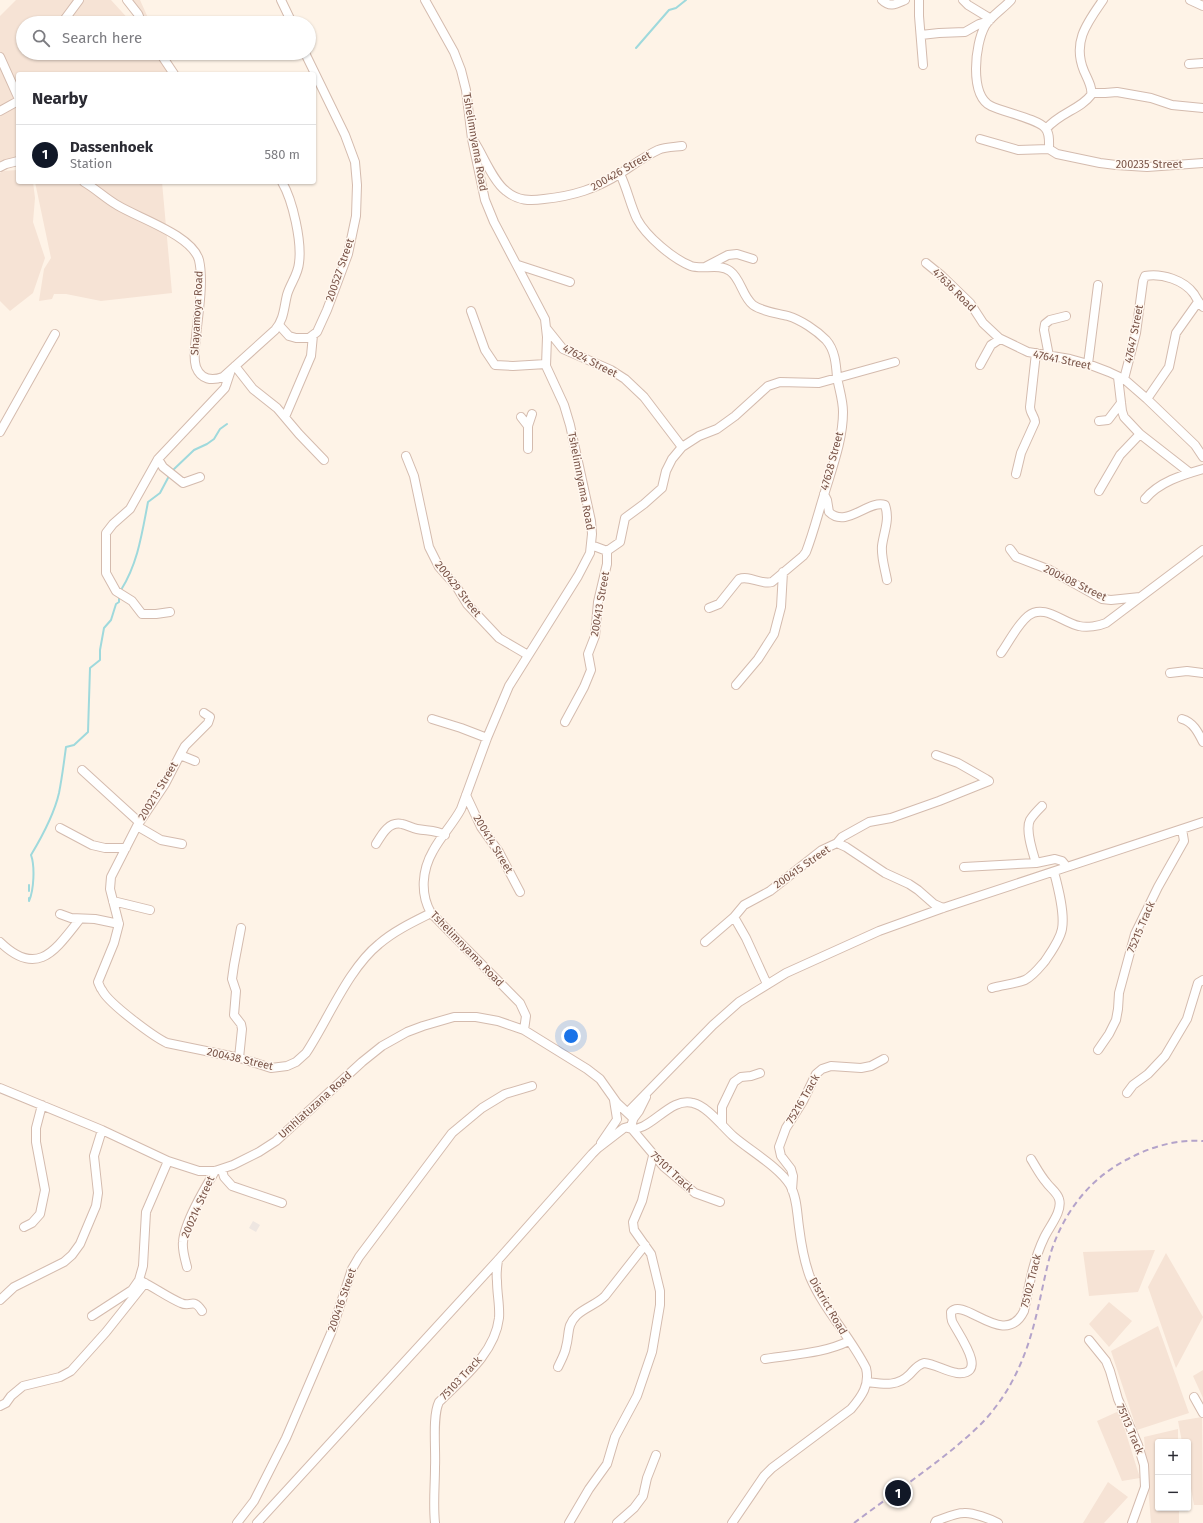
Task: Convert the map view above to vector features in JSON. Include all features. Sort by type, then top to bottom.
[{"type":"street","points":[[67,16],[79,0]]},
{"type":"street","points":[[128,0],[139,16]]},
{"type":"street","points":[[281,0],[289,16]]},
{"type":"street","name":"Tshelimnyama Road","points":[[426,0],[454,52],[461,70],[466,90],[472,139],[485,200],[494,222],[518,265],[545,319],[547,328],[546,364],[550,377],[564,406],[570,425],[591,522],[591,545],[588,558],[509,686],[487,738],[456,820],[433,850],[428,860],[424,880],[424,896],[426,905],[431,913],[520,1003],[526,1016],[524,1030]]},
{"type":"street","points":[[882,0],[890,5],[895,5],[905,0]]},
{"type":"street","points":[[920,0],[919,16],[923,65]]},
{"type":"street","points":[[963,0],[990,20]]},
{"type":"street","points":[[1011,0],[990,20],[982,34],[977,50],[977,84],[981,96],[989,105],[1037,123],[1046,129],[1048,133],[1049,149]]},
{"type":"street","points":[[1092,93],[1082,66],[1080,45],[1084,29],[1088,21],[1103,0]]},
{"type":"street","points":[[1190,0],[1203,6]]},
{"type":"street","points":[[921,35],[944,32],[956,34],[965,32],[990,20]]},
{"type":"street","points":[[0,57],[16,93]]},
{"type":"street","points":[[165,60],[173,72]]},
{"type":"street","name":"200527 Street","points":[[308,60],[314,72]]},
{"type":"street","points":[[1189,64],[1203,63]]},
{"type":"street","name":"200527 Street","points":[[313,335],[321,323],[348,254],[356,216],[357,173],[355,162],[345,135],[316,77]]},
{"type":"street","points":[[1092,93],[1105,94],[1117,92],[1151,98],[1172,105],[1203,108]]},
{"type":"street","points":[[1046,129],[1054,120],[1087,99],[1092,93]]},
{"type":"street","points":[[0,111],[16,102]]},
{"type":"street","name":"200426 Street","points":[[472,139],[501,186],[512,196],[525,200],[548,199],[578,194],[620,174],[658,150],[682,146]]},
{"type":"street","name":"200235 Street","points":[[980,139],[1018,150],[1049,149],[1057,154],[1116,165],[1147,167],[1203,163]]},
{"type":"street","points":[[0,167],[16,162]]},
{"type":"street","name":"47628 Street","points":[[620,174],[634,211],[643,228],[659,244],[673,255],[692,266],[722,268],[731,272],[744,294],[753,305],[765,311],[797,320],[825,339],[833,351],[843,411],[842,422],[837,450],[806,552],[772,582],[765,584],[748,578],[742,578],[737,581],[719,604],[709,608]]},
{"type":"street","name":"Shayamoya Road","points":[[87,184],[126,210],[172,233],[186,243],[196,254],[199,261],[200,281],[194,352],[196,366],[204,378],[215,380],[223,376],[279,325]]},
{"type":"street","points":[[283,184],[294,211],[300,251],[299,263],[288,291],[279,325],[289,336],[296,338],[309,338],[313,335]]},
{"type":"street","points":[[704,268],[728,255],[737,254],[753,259]]},
{"type":"street","name":"47636 Road","points":[[926,263],[970,303],[983,323],[998,338]]},
{"type":"street","points":[[518,265],[570,282]]},
{"type":"street","name":"47647 Street","points":[[1121,378],[1136,333],[1145,276],[1155,275],[1167,277],[1183,284],[1194,294],[1200,304]]},
{"type":"street","points":[[1088,364],[1098,286]]},
{"type":"street","points":[[1147,399],[1169,368],[1176,333],[1200,304]]},
{"type":"street","points":[[471,311],[485,350],[495,365],[513,366],[546,364]]},
{"type":"street","points":[[1049,356],[1045,324],[1050,320],[1066,316]]},
{"type":"street","name":"47624 Street","points":[[547,328],[563,350],[618,374],[639,392],[682,447]]},
{"type":"street","points":[[0,432],[55,334]]},
{"type":"street","points":[[285,417],[311,356],[313,335]]},
{"type":"street","points":[[980,365],[991,345],[998,338]]},
{"type":"street","name":"47641 Street","points":[[998,338],[1023,350],[1088,364],[1121,378],[1147,399],[1195,445],[1203,457]]},
{"type":"street","points":[[1016,474],[1021,453],[1035,422],[1030,407],[1036,353]]},
{"type":"street","points":[[591,545],[607,551],[620,542],[625,518],[662,488],[666,471],[672,459],[682,447],[699,436],[717,430],[768,386],[780,382],[819,383],[838,379],[895,362]]},
{"type":"street","points":[[170,612],[142,614],[132,602],[116,591],[106,573],[106,533],[113,524],[130,509],[158,459],[225,388],[233,368],[253,389],[277,408],[324,460]]},
{"type":"street","points":[[1121,378],[1121,403],[1124,417],[1140,434],[1190,473]]},
{"type":"street","points":[[1099,421],[1106,421],[1110,419],[1121,403]]},
{"type":"street","points":[[528,449],[528,426],[532,414]]},
{"type":"street","points":[[520,417],[528,426]]},
{"type":"street","points":[[1099,491],[1120,454],[1140,434]]},
{"type":"street","name":"200429 Street","points":[[406,456],[414,476],[429,547],[439,567],[456,586],[467,604],[499,638],[528,655]]},
{"type":"street","points":[[158,459],[163,468],[183,483],[200,477]]},
{"type":"street","points":[[1145,499],[1156,488],[1203,469]]},
{"type":"street","points":[[824,494],[828,500],[828,512],[836,517],[849,516],[878,505],[885,505],[888,520],[883,541],[882,556],[887,580]]},
{"type":"street","name":"200408 Street","points":[[1010,549],[1016,557],[1050,570],[1102,599],[1111,600],[1140,597]]},
{"type":"street","points":[[1001,654],[1024,620],[1031,614],[1041,611],[1046,612],[1078,626],[1100,625],[1106,623],[1203,550]]},
{"type":"street","name":"200413 Street","points":[[565,722],[584,687],[591,670],[588,654],[595,636],[598,602],[607,564],[607,551]]},
{"type":"street","points":[[736,685],[758,659],[774,634],[781,607],[783,572]]},
{"type":"street","points":[[1170,673],[1186,671],[1203,673]]},
{"type":"street","name":"200213 Street","points":[[119,924],[112,901],[110,889],[111,877],[138,824],[165,784],[185,746],[208,723],[210,717],[204,713]]},
{"type":"street","points":[[432,719],[487,738]]},
{"type":"street","points":[[1182,719],[1187,720],[1194,726],[1203,742]]},
{"type":"street","name":"200213 Street","points":[[180,755],[195,761]]},
{"type":"street","points":[[837,843],[842,837],[869,822],[891,818],[940,801],[989,781],[958,763],[936,755]]},
{"type":"street","points":[[82,770],[138,824]]},
{"type":"street","name":"200414 Street","points":[[466,796],[470,801],[478,821],[499,852],[520,892]]},
{"type":"street","points":[[1036,863],[1028,826],[1031,819],[1042,806]]},
{"type":"street","points":[[598,1148],[631,1126],[630,1116],[651,1089],[713,1025],[739,1002],[786,973],[879,931],[943,908],[1203,822]]},
{"type":"street","name":"200213 Street","points":[[138,824],[161,840],[182,844]]},
{"type":"street","points":[[376,844],[383,833],[391,825],[397,824],[438,831],[445,835]]},
{"type":"street","points":[[60,828],[92,845],[105,848],[126,848]]},
{"type":"street","name":"75215 Track","points":[[1098,1050],[1109,1034],[1116,1020],[1119,993],[1135,934],[1158,887],[1184,841],[1182,829]]},
{"type":"street","name":"200415 Street","points":[[705,942],[734,917],[744,905],[770,891],[822,850],[837,843],[885,873],[909,884],[934,904],[943,908]]},
{"type":"street","points":[[964,867],[1036,863],[1055,859],[1062,861],[1067,867]]},
{"type":"street","points":[[992,988],[1025,980],[1034,973],[1047,958],[1056,943],[1062,930],[1063,920],[1054,872]]},
{"type":"street","points":[[112,901],[150,910]]},
{"type":"street","name":"200438 Street","points":[[119,924],[114,943],[98,982],[102,991],[112,1003],[161,1041],[239,1058],[271,1068],[287,1066],[296,1062],[306,1053],[355,971],[377,945],[394,932],[431,913]]},
{"type":"street","points":[[60,914],[71,918],[95,919],[119,924]]},
{"type":"street","points":[[734,917],[746,938],[767,984]]},
{"type":"street","points":[[0,942],[22,958],[32,959],[44,957],[56,948],[80,919]]},
{"type":"street","points":[[239,1058],[242,1029],[241,1024],[234,1015],[236,991],[232,979],[242,928]]},
{"type":"street","points":[[1127,1093],[1133,1085],[1148,1074],[1165,1056],[1187,1019],[1198,983],[1203,980]]},
{"type":"street","name":"Umhlatuzana Road","points":[[0,1088],[102,1130],[168,1161],[199,1171],[218,1170],[259,1152],[276,1141],[362,1062],[382,1046],[407,1032],[423,1026],[442,1020],[469,1017],[498,1021],[524,1030],[587,1069],[603,1082],[613,1098],[630,1116]]},
{"type":"street","name":"75216 Track","points":[[792,1190],[793,1176],[791,1169],[781,1156],[778,1147],[786,1128],[803,1101],[816,1074],[822,1069],[831,1066],[861,1068],[871,1066],[884,1059]]},
{"type":"street","points":[[722,1126],[722,1107],[734,1082],[741,1077],[760,1073]]},
{"type":"street","name":"200416 Street","points":[[237,1523],[254,1501],[286,1438],[331,1333],[352,1270],[359,1256],[452,1133],[482,1108],[505,1094],[532,1086]]},
{"type":"street","name":"Umhlatuzana Road","points":[[613,1098],[616,1120]]},
{"type":"street","name":"District Road","points":[[628,1129],[642,1126],[676,1104],[690,1102],[695,1103],[704,1108],[722,1126],[779,1173],[792,1190],[797,1207],[801,1240],[810,1277],[866,1368],[867,1382]]},
{"type":"street","points":[[24,1227],[32,1223],[40,1214],[45,1190],[36,1142],[36,1128],[42,1105]]},
{"type":"street","points":[[257,1523],[498,1260],[598,1148],[620,1113],[630,1116],[637,1123],[647,1123]]},
{"type":"street","points":[[616,1120],[618,1126],[628,1129]]},
{"type":"street","name":"75101 Track","points":[[628,1129],[664,1167],[695,1193],[720,1202]]},
{"type":"street","points":[[0,1300],[14,1288],[64,1262],[72,1255],[80,1244],[96,1206],[98,1193],[94,1156],[102,1130]]},
{"type":"street","points":[[569,1523],[589,1489],[607,1464],[615,1437],[644,1379],[652,1352],[660,1305],[660,1291],[653,1259],[634,1230],[633,1222],[642,1201],[653,1156]]},
{"type":"street","name":"75102 Track","points":[[867,1382],[894,1384],[907,1376],[916,1367],[924,1363],[958,1373],[969,1369],[971,1367],[970,1353],[952,1322],[952,1310],[956,1309],[968,1312],[1003,1326],[1013,1325],[1018,1320],[1024,1311],[1036,1258],[1044,1238],[1058,1212],[1060,1203],[1058,1194],[1046,1183],[1031,1159]]},
{"type":"street","points":[[0,1406],[6,1403],[11,1396],[23,1386],[60,1377],[71,1371],[106,1332],[142,1282],[146,1212],[168,1161]]},
{"type":"street","points":[[218,1170],[232,1186],[282,1203]]},
{"type":"street","name":"200214 Street","points":[[187,1267],[183,1247],[184,1236],[198,1202],[218,1170]]},
{"type":"street","points":[[558,1367],[566,1347],[568,1329],[572,1321],[585,1308],[598,1302],[605,1296],[645,1245]]},
{"type":"street","name":"75103 Track","points":[[435,1523],[433,1503],[437,1407],[439,1402],[480,1359],[492,1340],[497,1327],[499,1314],[497,1282],[498,1260]]},
{"type":"street","points":[[142,1282],[182,1304],[194,1302],[198,1304],[202,1311]]},
{"type":"street","points":[[92,1316],[142,1282]]},
{"type":"street","name":"75113 Track","points":[[1089,1340],[1106,1361],[1118,1399],[1138,1445],[1144,1465],[1145,1487],[1132,1523]]},
{"type":"street","points":[[765,1359],[818,1352],[834,1348],[849,1341]]},
{"type":"street","points":[[732,1523],[764,1476],[781,1460],[850,1408],[863,1393],[867,1382]]},
{"type":"street","points":[[1194,1397],[1203,1413]]},
{"type":"street","points":[[617,1523],[634,1508],[643,1496],[656,1455]]},
{"type":"street","points":[[935,1523],[936,1521],[949,1516],[964,1512],[991,1519],[998,1523]]},
{"type":"shaded area","points":[[16,0],[111,0],[126,16],[16,16],[16,60],[162,60],[170,72],[16,72],[16,92],[0,56],[0,16]]},
{"type":"shaded area","points":[[129,0],[140,0],[147,16],[145,16]]},
{"type":"shaded area","points":[[0,66],[16,100],[16,158],[12,158],[0,165]]},
{"type":"shaded area","points":[[16,170],[16,184],[33,184],[35,198],[33,222],[45,258],[33,293],[10,311],[0,301],[0,173],[2,171]]},
{"type":"shaded area","points":[[35,184],[162,184],[172,293],[101,301],[66,294],[54,294],[52,299],[39,301],[44,269],[51,258]]},
{"type":"shaded area","points":[[253,1221],[260,1225],[256,1232],[249,1228]]},
{"type":"shaded area","points":[[1155,1250],[1138,1292],[1089,1296],[1083,1252]]},
{"type":"shaded area","points":[[1166,1253],[1203,1317],[1176,1368],[1148,1287]]},
{"type":"shaded area","points":[[1109,1302],[1132,1321],[1109,1347],[1089,1324]]},
{"type":"shaded area","points":[[1158,1326],[1189,1413],[1137,1430],[1111,1351]]},
{"type":"shaded area","points":[[1203,1370],[1203,1398],[1193,1376]]},
{"type":"shaded area","points":[[1119,1411],[1140,1478],[1122,1481],[1097,1421]]},
{"type":"shaded area","points":[[1202,1417],[1203,1505],[1194,1505],[1191,1488],[1191,1439],[1181,1439],[1178,1421]]},
{"type":"shaded area","points":[[1178,1429],[1178,1439],[1155,1439],[1155,1511],[1179,1511],[1179,1523],[1151,1523],[1144,1437]]},
{"type":"shaded area","points":[[1108,1482],[1128,1497],[1104,1523],[1083,1523]]},
{"type":"waterway","points":[[636,48],[669,10],[676,8],[686,0]]},
{"type":"waterway","points":[[172,471],[194,450],[214,439],[220,429],[227,424]]},
{"type":"waterway","points":[[121,590],[132,569],[148,502],[160,493],[169,476]]},
{"type":"waterway","points":[[29,898],[29,901],[32,891],[33,878],[31,855],[48,825],[57,801],[66,747],[74,745],[88,732],[90,668],[100,660],[100,650],[104,628],[111,620],[116,604],[119,602],[119,596]]},
{"type":"waterway","points":[[29,885],[29,891]]},
{"type":"railway","points":[[854,1523],[953,1449],[990,1415],[1001,1400],[1018,1370],[1030,1339],[1046,1271],[1056,1237],[1071,1210],[1090,1186],[1114,1167],[1145,1151],[1183,1141],[1203,1141]]},
{"type":"place","name":"Dassenhoek","points":[[898,1493]]}]
